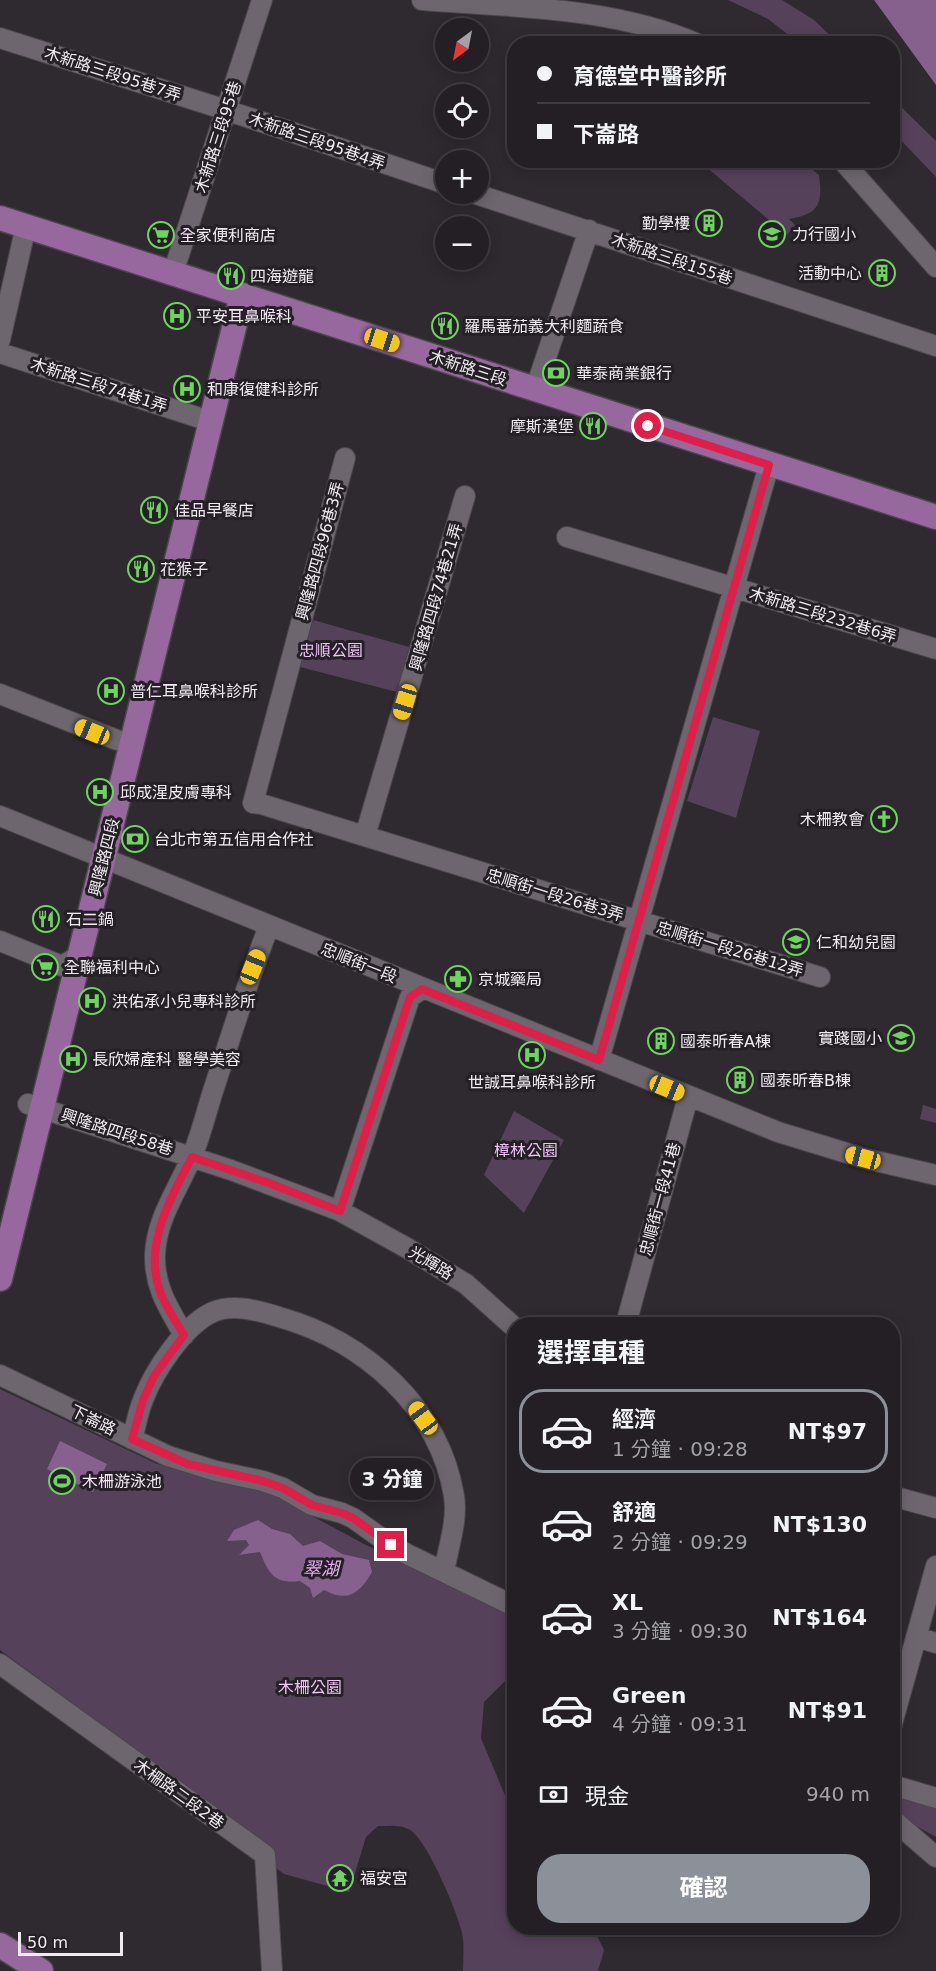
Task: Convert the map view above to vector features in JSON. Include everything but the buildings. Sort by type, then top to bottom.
[{"type":"main road","name":"木新路三段","points":[[0,218],[936,517]]},
{"type":"main road","name":"興隆路四段","points":[[97,856],[117,740],[197,417],[235,293]]},
{"type":"main road","name":"興隆路四段","points":[[0,1279],[35,1106],[235,293]]},
{"type":"main road","name":"興隆路四段","points":[[0,1218],[35,1106]]},
{"type":"main road","points":[[0,1945],[41,1971]]},
{"type":"main road","points":[[0,1960],[17,1971]]},
{"type":"street","name":"木新路三段95巷","points":[[173,273],[262,0]]},
{"type":"street","points":[[422,0],[588,14],[680,36]]},
{"type":"street","name":"木新路三段95巷7弄","points":[[0,38],[226,110]]},
{"type":"street","name":"木新路三段95巷4弄","points":[[226,110],[435,181]]},
{"type":"street","points":[[849,168],[936,267]]},
{"type":"street","points":[[489,198],[589,230]]},
{"type":"street","points":[[0,340],[26,226]]},
{"type":"street","name":"木新路三段155巷","points":[[535,390],[589,230],[936,346]]},
{"type":"street","name":"木新路三段74巷1弄","points":[[0,353],[197,417]]},
{"type":"street","name":"興隆路四段96巷3弄","points":[[253,803],[345,458]]},
{"type":"street","points":[[599,1060],[769,465]]},
{"type":"street","name":"興隆路四段74巷21弄","points":[[365,836],[465,496]]},
{"type":"street","name":"木新路三段232巷6弄","points":[[567,537],[936,649]]},
{"type":"street","points":[[0,694],[117,740]]},
{"type":"street","name":"忠順街一段26巷3弄","points":[[253,803],[639,921]]},
{"type":"street","name":"忠順街一段","points":[[0,816],[778,1132],[863,1158],[936,1175]]},
{"type":"street","name":"忠順街一段26巷12弄","points":[[639,921],[820,977]]},
{"type":"street","points":[[184,1335],[161,1295],[155,1255],[157,1237],[163,1215],[192,1157],[253,967],[269,926]]},
{"type":"street","points":[[0,941],[71,960]]},
{"type":"street","points":[[340,1211],[410,997],[422,989]]},
{"type":"street","name":"忠順街一段41巷","points":[[628,1317],[688,1096]]},
{"type":"street","name":"興隆路四段58巷","points":[[35,1106],[259,1180],[340,1211]]},
{"type":"street","name":"光輝路","points":[[340,1211],[466,1284],[507,1321]]},
{"type":"street","points":[[132,1439],[143,1400],[154,1376],[184,1335],[197,1322],[213,1312],[229,1308],[256,1310],[316,1329],[341,1342],[376,1366],[407,1396],[437,1441],[455,1499],[453,1527],[444,1572]]},
{"type":"street","name":"下崙路","points":[[0,1375],[188,1464],[263,1481],[283,1488],[312,1505],[342,1513],[391,1545],[507,1603]]},
{"type":"street","points":[[900,1498],[936,1508]]},
{"type":"street","points":[[900,1695],[936,1566]]},
{"type":"street","points":[[916,1637],[936,1643]]},
{"type":"street","name":"木柵路二段2巷","points":[[0,1664],[265,1856],[272,1971]]},
{"type":"street","points":[[900,1787],[936,1798]]},
{"type":"street","points":[[900,1826],[936,1857]]},
{"type":"green space","points":[[728,0],[782,0],[814,20],[831,36],[790,36],[768,19]]},
{"type":"green space","points":[[900,106],[936,141],[936,177],[900,139]]},
{"type":"green space","points":[[707,168],[810,168],[819,175],[820,193],[817,206],[807,214],[789,219],[795,225],[787,235]]},
{"type":"green space","name":"忠順公園","points":[[313,620],[409,647],[397,692],[300,667]]},
{"type":"green space","points":[[713,717],[760,731],[736,818],[687,801]]},
{"type":"green space","points":[[923,1105],[936,1109],[936,1123],[920,1119]]},
{"type":"green space","name":"樟林公園","points":[[514,1111],[564,1140],[524,1213],[484,1175]]},
{"type":"green space","name":"木柵公園","points":[[0,1389],[157,1464],[197,1470],[296,1501],[301,1510],[364,1544],[507,1612],[507,1679],[484,1702],[481,1738],[507,1800],[507,1935],[596,1935],[604,1950],[598,1971],[463,1971],[463,1939],[453,1906],[432,1860],[417,1836],[410,1830],[399,1826],[378,1826],[366,1837],[349,1892],[284,1874],[276,1868],[275,1851],[0,1650]]},
{"type":"green space","points":[[900,1795],[936,1806],[936,1837],[900,1817]]},
{"type":"water","points":[[874,0],[936,0],[936,85]]},
{"type":"water","points":[[60,1441],[107,1464],[93,1492],[47,1469]]},
{"type":"water","name":"翠湖","points":[[258,1520],[272,1529],[290,1534],[303,1546],[320,1541],[342,1554],[369,1560],[372,1572],[363,1586],[352,1594],[340,1596],[324,1590],[313,1598],[310,1588],[300,1581],[284,1581],[274,1576],[266,1566],[260,1552],[239,1555],[249,1545],[246,1540],[227,1541],[234,1530]]},
{"type":"place","name":"勤學樓","points":[[709,223]]},
{"type":"place","name":"力行國小","points":[[772,234]]},
{"type":"place","name":"全家便利商店","points":[[161,235]]},
{"type":"place","name":"活動中心","points":[[882,273]]},
{"type":"place","name":"四海遊龍","points":[[231,276]]},
{"type":"place","name":"平安耳鼻喉科","points":[[177,316]]},
{"type":"place","name":"羅馬蕃茄義大利麵蔬食","points":[[445,326]]},
{"type":"place","name":"華泰商業銀行","points":[[556,373]]},
{"type":"place","name":"和康復健科診所","points":[[187,389]]},
{"type":"place","name":"摩斯漢堡","points":[[593,426]]},
{"type":"place","name":"佳品早餐店","points":[[154,510]]},
{"type":"place","name":"花猴子","points":[[141,569]]},
{"type":"place","name":"普仁耳鼻喉科診所","points":[[111,691]]},
{"type":"place","name":"邱成湦皮膚專科","points":[[100,792]]},
{"type":"place","name":"木柵教會","points":[[884,819]]},
{"type":"place","name":"台北市第五信用合作社","points":[[135,839]]},
{"type":"place","name":"石二鍋","points":[[46,919]]},
{"type":"place","name":"仁和幼兒園","points":[[796,942]]},
{"type":"place","name":"全聯福利中心","points":[[45,967]]},
{"type":"place","name":"京城藥局","points":[[458,979]]},
{"type":"place","name":"洪佑承小兒專科診所","points":[[92,1001]]},
{"type":"place","name":"實踐國小","points":[[901,1038]]},
{"type":"place","name":"國泰昕春A棟","points":[[661,1041]]},
{"type":"place","name":"世誠耳鼻喉科診所","points":[[532,1055]]},
{"type":"place","name":"長欣婦產科 醫學美容","points":[[73,1059]]},
{"type":"place","name":"國泰昕春B棟","points":[[740,1080]]},
{"type":"place","name":"木柵游泳池","points":[[62,1481]]},
{"type":"place","name":"福安宮","points":[[340,1878]]},
{"type":"route","points":[[391,1545],[353,1518],[312,1505],[283,1488],[263,1481],[188,1464],[132,1439],[143,1400],[154,1376],[184,1335],[161,1295],[155,1255],[157,1237],[163,1215],[192,1157],[269,1183],[340,1211],[410,997],[422,989],[599,1060],[769,465],[648,426]]}]
